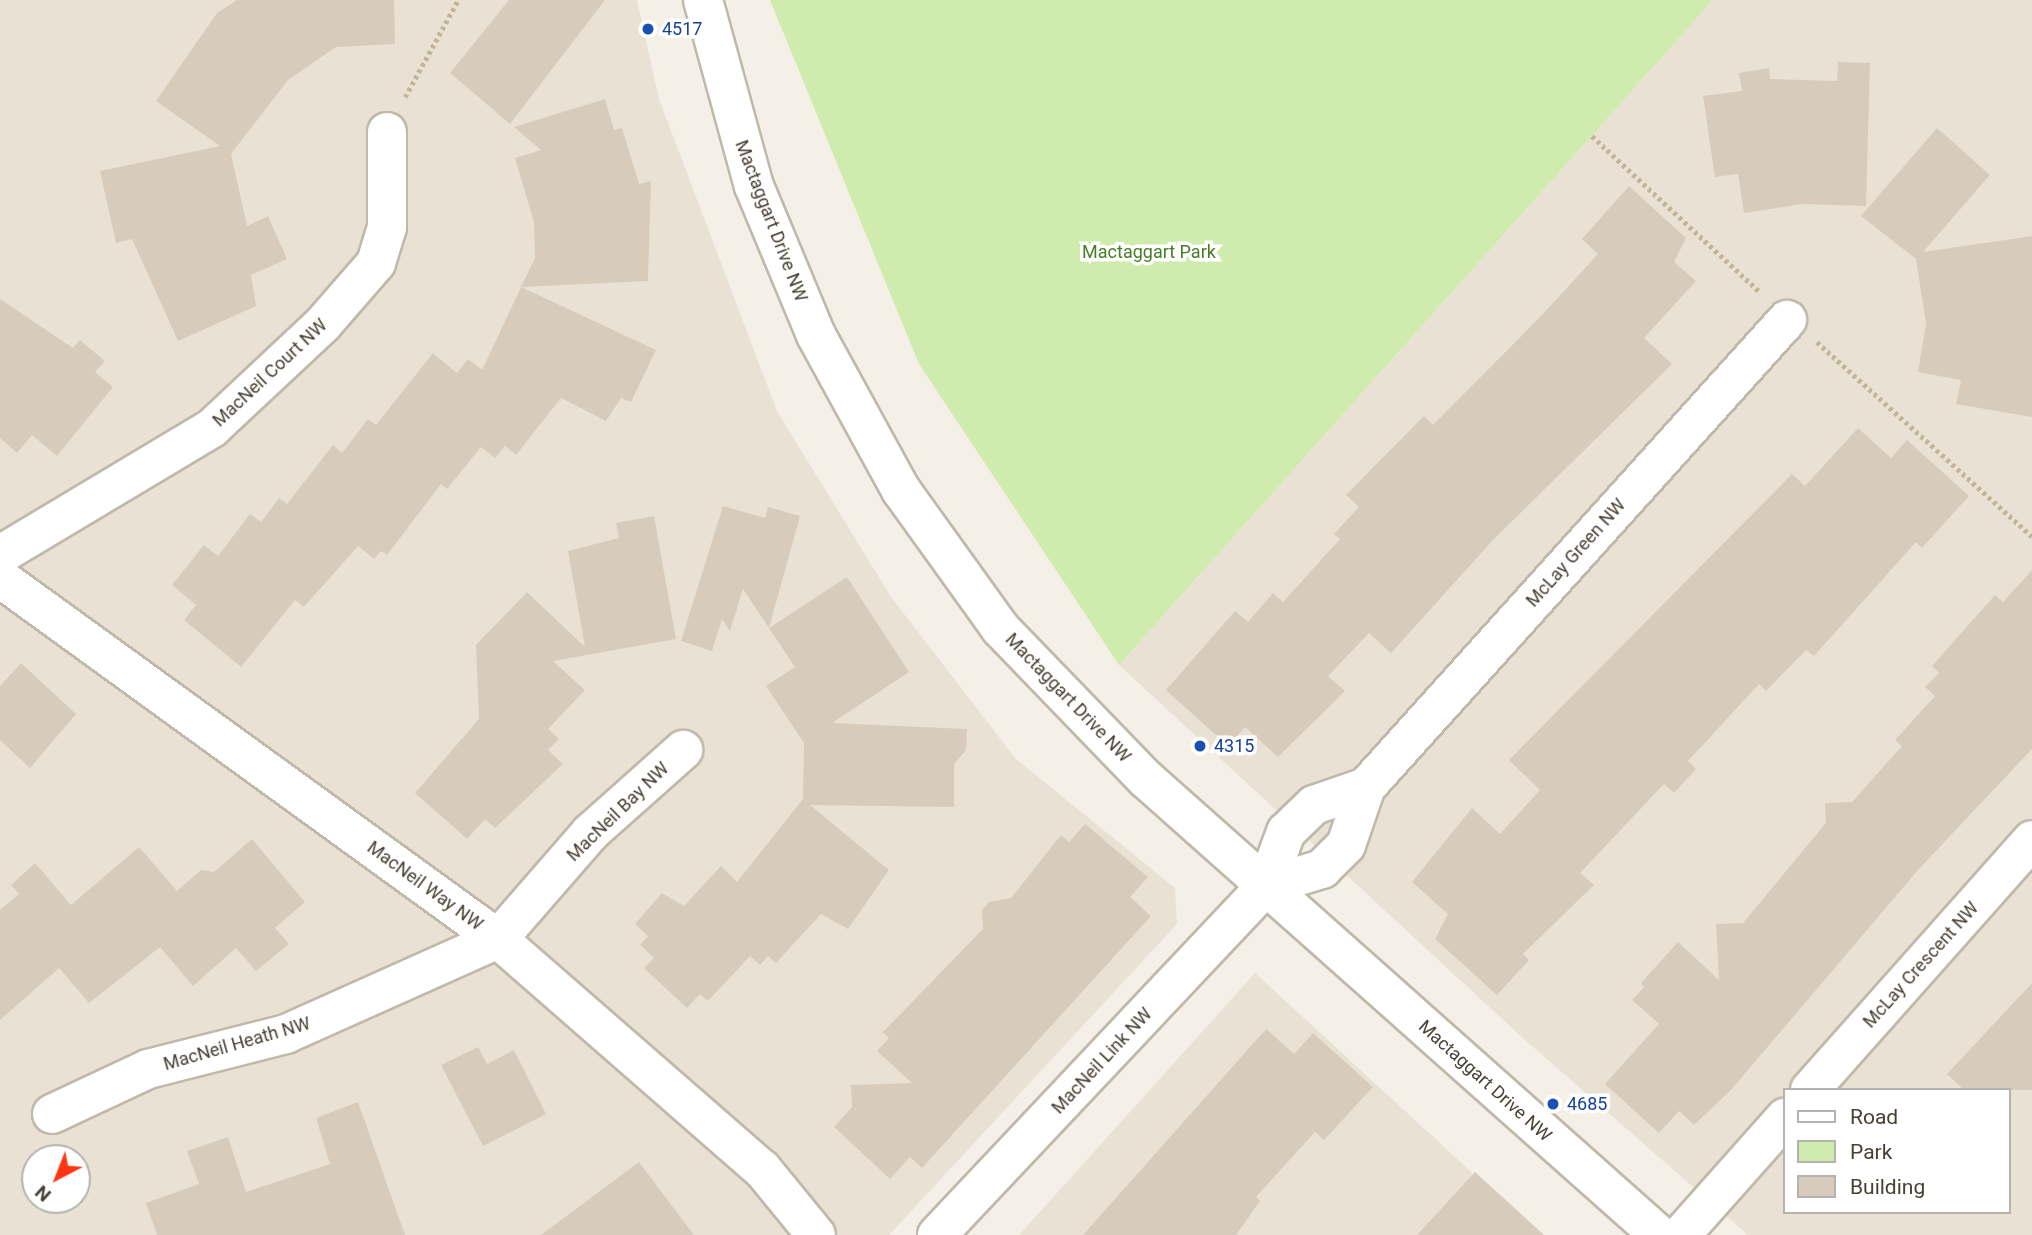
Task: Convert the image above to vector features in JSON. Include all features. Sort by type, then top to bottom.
[{"type":"street","name":"Mactaggart Drive NW","points":[[703,0],[717,68],[786,268],[901,490],[1008,638],[1138,771],[1659,1235]]},
{"type":"street","name":"MacNeil Court NW","points":[[0,555],[212,428],[323,324],[376,263],[387,228],[387,132]]},
{"type":"street","name":"McLay Green NW","points":[[1266,886],[1322,869],[1346,845],[1366,787],[1787,320]]},
{"type":"street","name":"MacNeil Way NW","points":[[0,578],[498,939],[762,1169],[816,1235]]},
{"type":"street","name":"MacNeil Bay NW","points":[[498,939],[590,833],[683,750]]},
{"type":"street","name":"McLay Green NW","points":[[1266,886],[1286,832],[1314,805],[1366,787]]},
{"type":"street","name":"McLay Crescent NW","points":[[1812,1088],[2032,840]]},
{"type":"street","name":"MacNeil Link NW","points":[[937,1235],[1266,886]]},
{"type":"street","name":"MacNeil Heath NW","points":[[52,1114],[148,1069],[286,1034],[498,939]]},
{"type":"street","points":[[1681,1235],[1784,1119]]},
{"type":"path","points":[[387,132],[458,0]]},
{"type":"path","points":[[1592,136],[1787,320],[1834,354],[2032,536]]},
{"type":"shaded area","points":[[0,0],[637,0],[659,99],[777,411],[891,597],[1016,759],[1175,888],[1177,924],[889,1235],[0,1235]]},
{"type":"shaded area","points":[[1713,0],[2032,0],[2032,1235],[1748,1235],[1525,1040],[1119,665]]},
{"type":"shaded area","points":[[1255,973],[1540,1235],[1019,1235]]},
{"type":"green space","name":"Mactaggart Park","points":[[770,0],[1713,0],[1119,665],[919,364]]},
{"type":"building","points":[[237,0],[394,0],[395,44],[336,47],[288,80],[231,154],[247,226],[268,216],[287,259],[251,275],[256,306],[178,341],[132,239],[116,243],[100,171],[220,146],[156,101],[217,13]]},
{"type":"building","points":[[509,0],[605,0],[510,124],[450,73]]},
{"type":"building","points":[[1838,62],[1870,63],[1866,206],[1802,204],[1744,213],[1738,174],[1715,177],[1703,96],[1742,91],[1739,73],[1769,68],[1770,79],[1837,81]]},
{"type":"building","points":[[605,99],[614,130],[622,128],[639,184],[651,181],[648,281],[521,287],[535,258],[534,222],[515,158],[541,150],[514,127]]},
{"type":"building","points":[[1937,128],[1990,175],[1923,252],[2032,236],[2032,417],[1956,404],[1961,380],[1918,372],[1926,323],[1916,259],[1861,216]]},
{"type":"building","points":[[1629,186],[1686,238],[1674,262],[1696,281],[1644,338],[1672,364],[1494,539],[1391,653],[1369,633],[1328,676],[1345,691],[1278,757],[1245,727],[1228,746],[1166,690],[1235,611],[1248,622],[1273,593],[1283,602],[1340,539],[1334,534],[1359,507],[1346,495],[1424,416],[1433,425],[1598,254],[1582,239]]},
{"type":"building","points":[[521,287],[656,350],[631,402],[621,398],[606,421],[561,398],[516,455],[505,446],[495,458],[481,447],[447,489],[441,484],[387,555],[381,551],[374,559],[358,546],[304,607],[295,600],[241,667],[184,620],[196,605],[172,585],[204,545],[218,556],[250,514],[261,522],[279,498],[287,504],[333,445],[342,453],[368,419],[376,425],[433,353],[457,373],[468,359],[482,370]]},
{"type":"building","points":[[0,299],[73,348],[80,340],[105,361],[95,372],[113,387],[57,456],[32,435],[17,453],[0,438]]},
{"type":"building","points":[[1858,428],[1891,458],[1907,440],[1969,496],[1922,548],[1916,542],[1814,656],[1806,650],[1766,691],[1759,684],[1688,761],[1696,769],[1674,793],[1664,784],[1580,873],[1594,885],[1523,954],[1529,960],[1497,995],[1435,939],[1448,914],[1412,882],[1472,808],[1500,834],[1540,790],[1509,760],[1792,474],[1805,486]]},
{"type":"building","points":[[723,506],[765,518],[768,507],[800,516],[769,628],[743,589],[730,631],[722,619],[712,651],[681,641]]},
{"type":"building","points":[[654,516],[676,639],[553,661],[585,690],[548,729],[559,739],[548,750],[563,764],[495,828],[485,819],[467,839],[415,793],[479,719],[476,645],[527,592],[585,647],[568,551],[619,538],[616,523]]},
{"type":"building","points":[[2032,570],[2032,749],[1918,870],[1731,1090],[1694,1125],[1679,1111],[1659,1133],[1605,1084],[1659,1024],[1632,1000],[1644,987],[1641,983],[1678,942],[1719,980],[1716,924],[1743,923],[1826,823],[1825,803],[1852,802],[1902,746],[1895,740],[1935,696],[1925,687],[1939,673],[1932,666],[1995,595],[2003,602]]},
{"type":"building","points":[[847,577],[909,672],[832,723],[967,729],[966,750],[954,764],[954,807],[810,805],[889,870],[848,929],[821,914],[776,963],[768,956],[760,965],[750,956],[708,1001],[700,994],[687,1008],[644,968],[654,958],[640,945],[648,936],[635,924],[662,893],[684,906],[721,866],[737,882],[803,799],[804,743],[766,686],[795,667],[769,628]]},
{"type":"building","points":[[21,663],[76,714],[30,768],[0,740],[0,686]]},
{"type":"building","points":[[1085,824],[1148,877],[1130,897],[1151,916],[922,1168],[910,1157],[890,1179],[834,1127],[852,1107],[851,1085],[912,1083],[877,1051],[889,1038],[883,1032],[983,929],[982,910],[989,902],[1011,898],[1061,835],[1069,842]]},
{"type":"building","points":[[252,839],[305,902],[275,928],[289,944],[256,971],[236,948],[193,986],[160,947],[89,1003],[59,968],[0,1020],[0,910],[19,894],[11,885],[35,863],[71,905],[139,847],[177,891],[201,870],[214,872]]},
{"type":"building","points":[[2032,983],[2032,1090],[1962,1088],[1947,1074]]},
{"type":"building","points":[[1266,1029],[1294,1054],[1313,1033],[1373,1087],[1324,1140],[1315,1132],[1256,1197],[1260,1201],[1236,1235],[1083,1235]]},
{"type":"building","points":[[478,1047],[487,1064],[514,1050],[546,1114],[483,1146],[441,1065]]},
{"type":"building","points":[[358,1102],[405,1235],[157,1235],[146,1203],[199,1184],[187,1151],[228,1137],[246,1192],[330,1164],[316,1118]]},
{"type":"building","points":[[639,1162],[694,1235],[541,1235]]},
{"type":"building","points":[[1475,1172],[1544,1235],[1417,1235]]},
{"type":"place","name":"4517","points":[[648,29]]},
{"type":"place","name":"4315","points":[[1200,746]]},
{"type":"place","name":"4685","points":[[1553,1104]]}]
